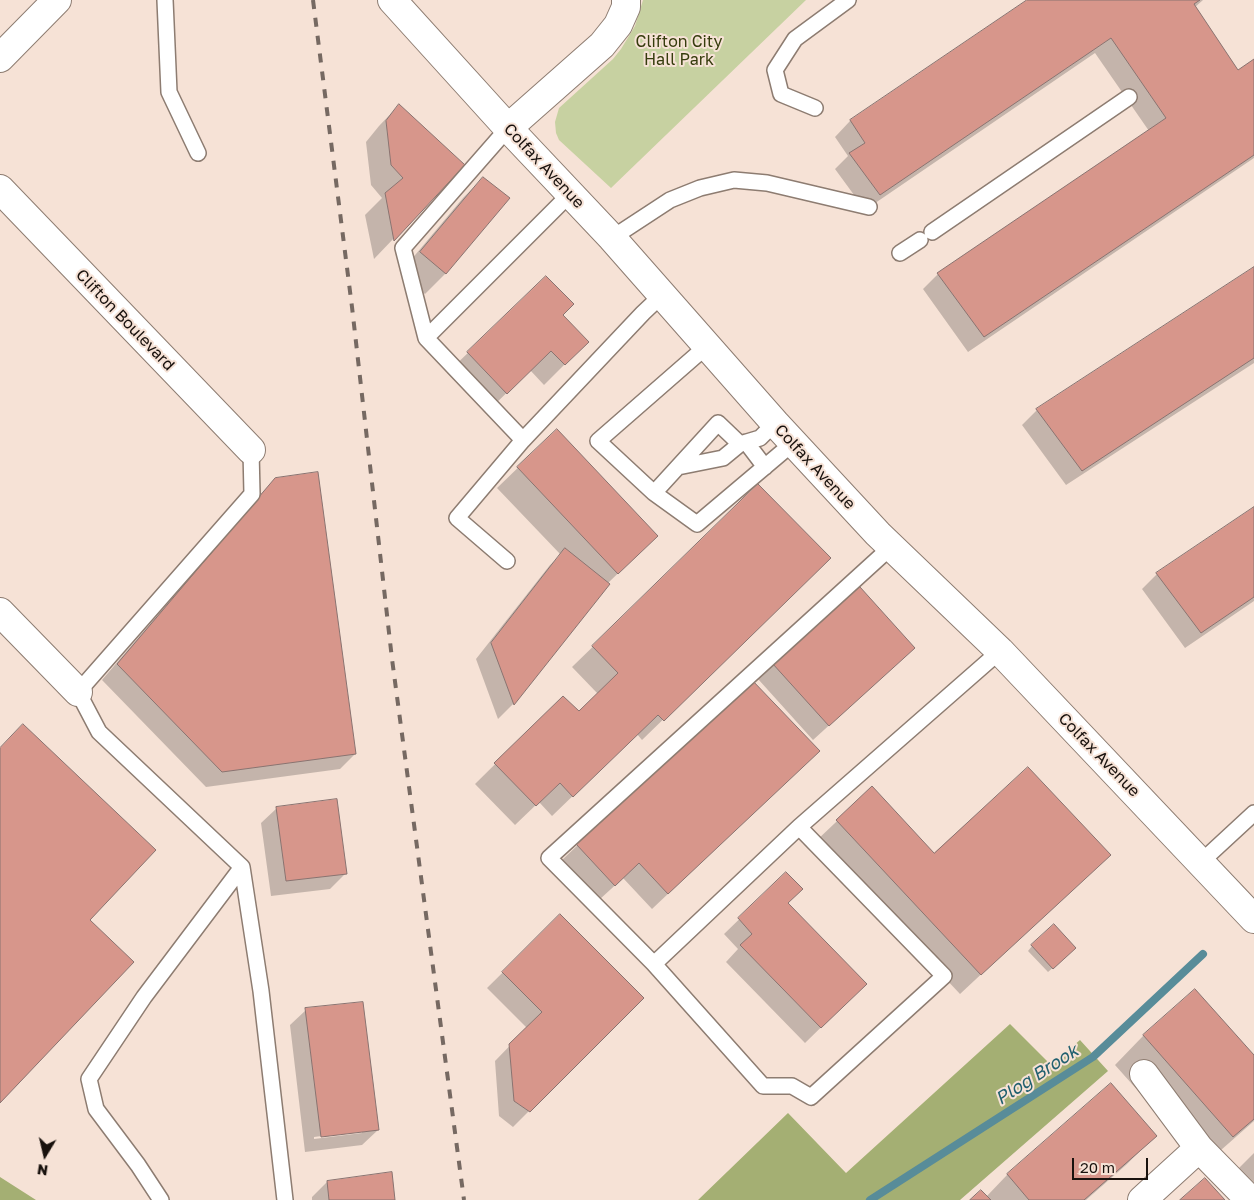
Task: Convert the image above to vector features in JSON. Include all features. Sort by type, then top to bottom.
[{"type":"street","points":[[0,58],[57,0]]},
{"type":"street","name":"Colfax Avenue","points":[[392,0],[508,128],[612,238],[708,345],[774,423],[891,546],[1000,651],[1254,919]]},
{"type":"street","points":[[508,128],[602,45],[618,25],[626,7],[626,0]]},
{"type":"street","name":"Clifton Boulevard","points":[[0,189],[251,450]]},
{"type":"street","points":[[0,612],[78,692]]},
{"type":"street","points":[[1144,1074],[1199,1148],[1250,1200]]},
{"type":"street","points":[[1142,1200],[1199,1148]]},
{"type":"lane","points":[[165,0],[170,92],[198,153]]},
{"type":"lane","points":[[815,108],[781,94],[776,70],[795,39],[848,0]]},
{"type":"lane","points":[[900,253],[1129,97]]},
{"type":"lane","points":[[508,128],[403,248],[426,338],[523,440]]},
{"type":"lane","points":[[612,238],[670,200],[700,188],[734,180],[767,183],[869,207]]},
{"type":"lane","points":[[426,338],[570,194]]},
{"type":"lane","points":[[506,561],[457,518],[523,440],[662,295]]},
{"type":"lane","points":[[708,345],[598,441],[654,493],[697,524],[793,443]]},
{"type":"lane","points":[[654,493],[718,422],[743,443],[765,467]]},
{"type":"lane","points":[[678,467],[722,458],[743,443],[760,438],[774,423]]},
{"type":"lane","points":[[251,450],[252,494],[78,692],[99,732],[242,867],[261,991],[285,1200]]},
{"type":"lane","points":[[799,827],[944,976],[811,1097],[792,1086],[764,1086],[654,964],[549,858],[891,546]]},
{"type":"lane","points":[[654,964],[799,827],[1000,651]]},
{"type":"lane","points":[[1201,862],[1254,812]]},
{"type":"lane","points":[[161,1200],[138,1165],[96,1109],[88,1079],[144,997],[242,867]]},
{"type":"green space","name":"Clifton City Hall Park","points":[[643,0],[806,0],[611,188],[559,140],[555,122],[559,108],[613,59],[621,49],[635,26]]},
{"type":"green space","points":[[1010,1024],[1051,1065],[1080,1040],[1108,1071],[960,1200],[698,1200],[788,1113],[846,1173]]},
{"type":"green space","points":[[0,1177],[36,1200],[0,1200]]},
{"type":"building","points":[[1027,0],[1200,0],[1194,4],[1238,70],[1254,59],[1254,155],[984,337],[937,273],[1166,118],[1111,38],[880,195],[849,153],[865,143],[850,120]]},
{"type":"building","points":[[399,104],[465,165],[394,241],[385,193],[403,178],[391,165],[386,121]]},
{"type":"building","points":[[483,177],[510,198],[446,274],[420,252]]},
{"type":"building","points":[[1254,267],[1254,358],[1082,471],[1036,409]]},
{"type":"building","points":[[546,276],[574,304],[563,315],[589,342],[565,365],[551,351],[507,394],[467,352]]},
{"type":"building","points":[[557,429],[658,536],[618,574],[517,467]]},
{"type":"building","points":[[318,472],[356,754],[222,772],[117,664],[275,478]]},
{"type":"building","points":[[758,484],[831,558],[664,721],[658,715],[573,797],[560,783],[536,806],[494,763],[563,696],[579,711],[618,673],[592,646]]},
{"type":"building","points":[[1254,507],[1254,597],[1201,633],[1156,573]]},
{"type":"building","points":[[565,548],[610,584],[514,705],[491,643]]},
{"type":"building","points":[[860,587],[915,648],[829,726],[763,653],[836,588]]},
{"type":"building","points":[[751,679],[820,751],[668,894],[639,863],[615,886],[576,844]]},
{"type":"building","points":[[23,724],[156,850],[90,920],[134,962],[0,1103],[0,748]]},
{"type":"building","points":[[1028,767],[1111,855],[981,975],[836,820],[872,786],[934,853]]},
{"type":"building","points":[[337,799],[347,874],[286,881],[276,807]]},
{"type":"building","points":[[786,872],[803,889],[788,903],[867,984],[821,1028],[740,945],[752,934],[738,918]]},
{"type":"building","points":[[560,914],[644,998],[530,1112],[514,1101],[509,1044],[542,1012],[502,972]]},
{"type":"building","points":[[1054,924],[1076,948],[1053,969],[1031,945]]},
{"type":"building","points":[[1195,989],[1254,1055],[1254,1119],[1233,1137],[1143,1035]]},
{"type":"building","points":[[363,1002],[379,1130],[321,1137],[305,1008]]},
{"type":"building","points":[[1111,1083],[1157,1136],[1084,1200],[1029,1200],[1007,1174]]},
{"type":"building","points":[[392,1172],[395,1200],[329,1200],[327,1181]]},
{"type":"building","points":[[1205,1178],[1225,1200],[1180,1200]]},
{"type":"building","points":[[981,1190],[991,1200],[970,1200]]},
{"type":"waterway","name":"Plog Brook","points":[[870,1200],[1093,1057],[1203,954]]},
{"type":"railway","points":[[313,0],[352,307],[392,659],[464,1200]]}]
